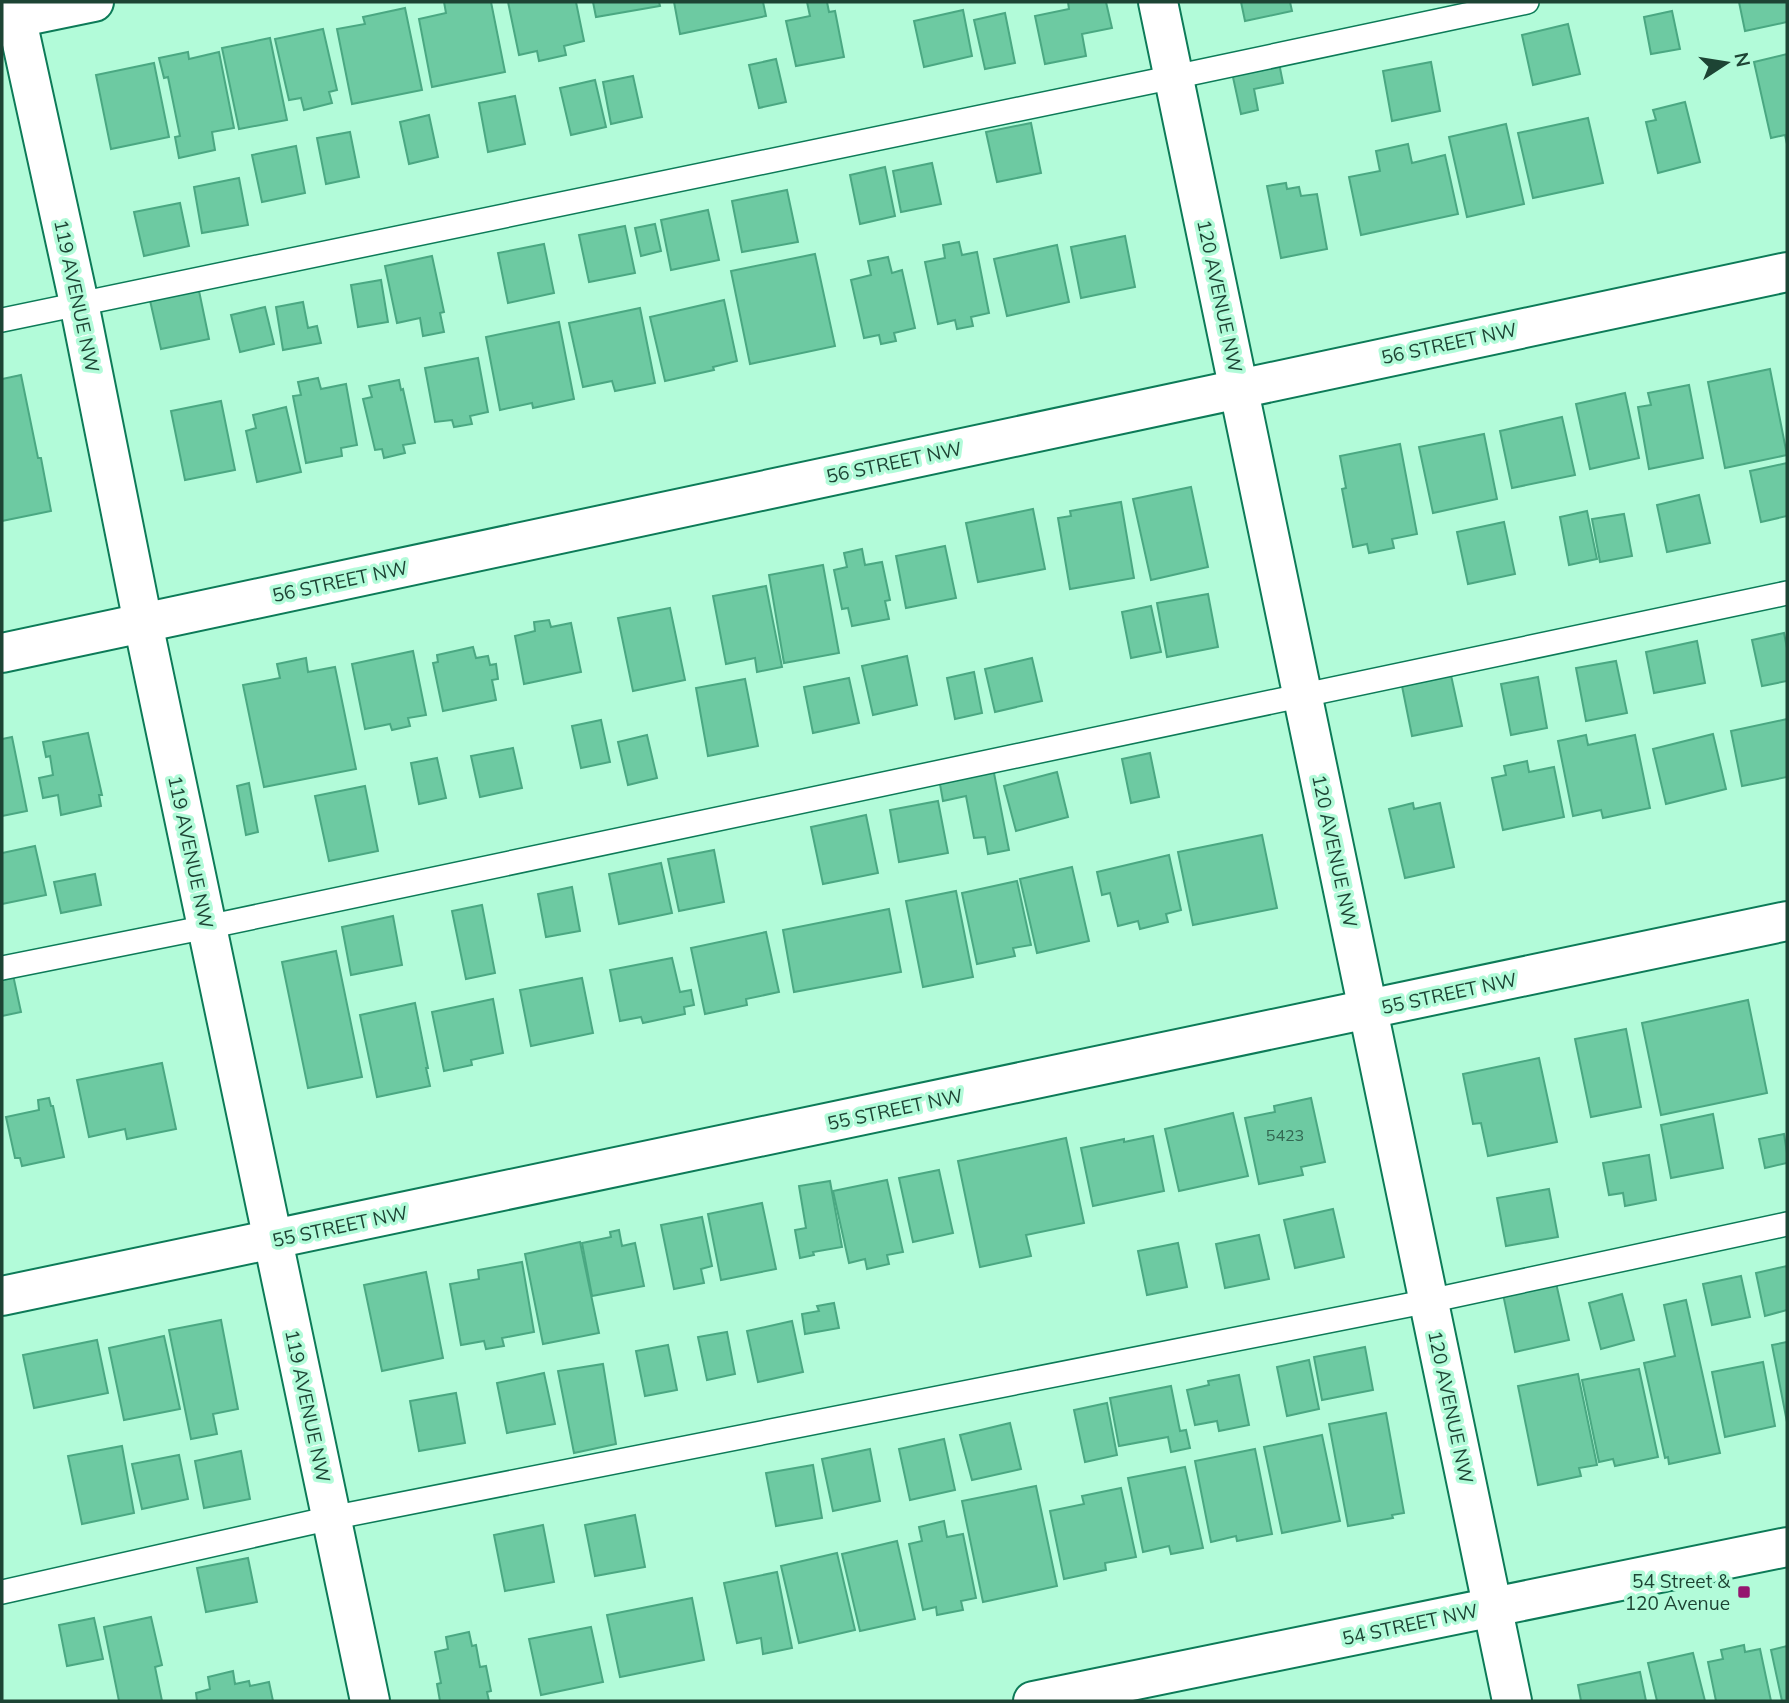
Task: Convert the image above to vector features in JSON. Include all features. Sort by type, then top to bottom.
[{"type":"street","points":[[10,14],[94,2]]},
{"type":"street","name":"120 AVENUE NW","points":[[1158,2],[1512,1701]]},
{"type":"street","name":"119 AVENUE NW","points":[[10,14],[79,303],[143,623],[370,1701]]},
{"type":"street","name":"56 STREET NW","points":[[2,653],[1787,272]]},
{"type":"street","name":"55 STREET NW","points":[[2,1296],[1787,921]]},
{"type":"street","name":"54 STREET NW","points":[[1033,1701],[1787,1547]]},
{"type":"lane","points":[[2,320],[1527,2]]},
{"type":"lane","points":[[2,968],[1787,593]]},
{"type":"lane","points":[[2,1592],[331,1518],[1429,1301],[1787,1224]]},
{"type":"building","points":[[444,2],[491,2],[505,72],[432,87],[419,19],[446,13]]},
{"type":"building","points":[[508,2],[576,2],[584,41],[564,46],[566,55],[539,61],[537,51],[519,55]]},
{"type":"building","points":[[593,2],[659,2],[660,6],[596,17]]},
{"type":"building","points":[[674,2],[763,2],[766,16],[680,34]]},
{"type":"building","points":[[807,2],[827,2],[829,12],[835,11],[844,57],[796,66],[786,21],[810,16]]},
{"type":"building","points":[[1068,2],[1106,2],[1112,28],[1082,34],[1086,56],[1045,64],[1035,16],[1069,9]]},
{"type":"building","points":[[1241,2],[1290,2],[1292,11],[1245,21]]},
{"type":"building","points":[[1739,2],[1787,2],[1787,22],[1745,31]]},
{"type":"building","points":[[405,8],[422,90],[352,104],[337,29],[365,24],[363,17]]},
{"type":"building","points":[[963,10],[972,56],[924,67],[914,21]]},
{"type":"building","points":[[1672,11],[1680,49],[1651,54],[1644,17]]},
{"type":"building","points":[[1005,13],[1015,63],[985,69],[974,20]]},
{"type":"building","points":[[1568,24],[1580,74],[1533,85],[1522,35]]},
{"type":"building","points":[[323,29],[337,90],[329,92],[332,103],[304,110],[301,98],[289,100],[275,39]]},
{"type":"building","points":[[270,38],[287,120],[239,129],[222,48]]},
{"type":"building","points":[[188,52],[189,59],[219,52],[234,128],[212,132],[215,150],[179,158],[175,137],[180,136],[168,77],[164,78],[159,58]]},
{"type":"building","points":[[1787,54],[1787,144],[1785,135],[1771,138],[1754,62]]},
{"type":"building","points":[[1278,58],[1283,83],[1254,89],[1258,110],[1241,114],[1231,68]]},
{"type":"building","points":[[776,59],[786,102],[759,108],[749,65]]},
{"type":"building","points":[[1431,62],[1440,111],[1392,121],[1383,71]]},
{"type":"building","points":[[154,63],[169,137],[111,149],[96,75]]},
{"type":"building","points":[[633,76],[642,117],[611,124],[603,82]]},
{"type":"building","points":[[595,80],[606,127],[571,135],[560,88]]},
{"type":"building","points":[[515,96],[525,144],[488,152],[479,103]]},
{"type":"building","points":[[1685,102],[1700,162],[1658,173],[1646,122],[1656,120],[1653,110]]},
{"type":"building","points":[[429,115],[438,157],[409,164],[400,122]]},
{"type":"building","points":[[1588,118],[1603,183],[1533,198],[1518,133]]},
{"type":"building","points":[[1031,123],[1041,173],[997,182],[986,132]]},
{"type":"building","points":[[1506,124],[1524,204],[1467,217],[1449,137]]},
{"type":"building","points":[[350,132],[359,177],[326,184],[317,138]]},
{"type":"building","points":[[1408,144],[1412,163],[1445,155],[1458,214],[1361,235],[1349,177],[1380,171],[1376,151]]},
{"type":"building","points":[[296,146],[305,193],[262,202],[252,155]]},
{"type":"building","points":[[932,163],[941,204],[901,212],[893,171]]},
{"type":"building","points":[[885,167],[895,216],[860,224],[850,175]]},
{"type":"building","points":[[239,178],[248,225],[202,233],[194,187]]},
{"type":"building","points":[[1286,183],[1287,189],[1299,187],[1301,196],[1317,194],[1327,249],[1281,258],[1267,186]]},
{"type":"building","points":[[787,190],[798,242],[742,252],[732,201]]},
{"type":"building","points":[[180,203],[189,246],[144,256],[134,212]]},
{"type":"building","points":[[708,210],[719,260],[671,270],[661,220]]},
{"type":"building","points":[[655,224],[661,251],[641,256],[635,228]]},
{"type":"building","points":[[625,226],[635,273],[589,282],[579,235]]},
{"type":"building","points":[[1125,236],[1135,287],[1081,298],[1071,247]]},
{"type":"building","points":[[959,242],[962,255],[977,252],[989,313],[971,317],[973,326],[957,329],[955,320],[938,324],[925,262],[945,258],[943,245]]},
{"type":"building","points":[[544,244],[554,293],[508,303],[498,253]]},
{"type":"building","points":[[1057,245],[1069,302],[1007,316],[994,259]]},
{"type":"building","points":[[815,254],[835,346],[750,364],[731,271]]},
{"type":"building","points":[[432,256],[444,312],[440,313],[444,332],[423,336],[420,318],[397,323],[385,266]]},
{"type":"building","points":[[888,257],[892,273],[902,270],[915,328],[894,333],[896,341],[881,344],[879,335],[864,338],[851,280],[871,275],[868,261]]},
{"type":"building","points":[[381,280],[388,322],[358,327],[351,285]]},
{"type":"building","points":[[198,286],[209,339],[161,349],[149,296]]},
{"type":"building","points":[[724,300],[737,361],[713,367],[714,370],[665,381],[650,317]]},
{"type":"building","points":[[303,302],[308,328],[317,326],[321,343],[283,350],[276,307]]},
{"type":"building","points":[[265,307],[274,344],[240,352],[231,315]]},
{"type":"building","points":[[640,308],[655,383],[615,391],[612,381],[583,387],[569,323]]},
{"type":"building","points":[[559,322],[574,399],[533,408],[532,403],[500,410],[486,337]]},
{"type":"building","points":[[478,358],[488,412],[470,416],[472,424],[454,427],[452,420],[435,422],[425,368]]},
{"type":"building","points":[[1770,369],[1787,455],[1725,468],[1708,382]]},
{"type":"building","points":[[21,375],[51,511],[2,521],[2,379]]},
{"type":"building","points":[[318,378],[321,389],[346,384],[357,445],[341,448],[342,456],[306,463],[293,396],[301,395],[298,382]]},
{"type":"building","points":[[399,380],[415,443],[403,445],[405,453],[384,458],[382,449],[375,450],[363,399],[372,397],[369,386]]},
{"type":"building","points":[[1689,385],[1703,458],[1649,469],[1638,407],[1651,405],[1648,393]]},
{"type":"building","points":[[1625,393],[1639,458],[1590,469],[1576,404]]},
{"type":"building","points":[[221,401],[235,470],[185,480],[171,411]]},
{"type":"building","points":[[286,407],[301,472],[257,482],[246,431],[256,428],[253,415]]},
{"type":"building","points":[[1562,417],[1575,475],[1512,488],[1500,431]]},
{"type":"building","points":[[1484,434],[1497,499],[1433,513],[1419,447]]},
{"type":"building","points":[[1400,444],[1417,534],[1392,539],[1394,548],[1369,553],[1367,544],[1353,547],[1342,489],[1346,488],[1340,456]]},
{"type":"building","points":[[1787,463],[1787,516],[1761,522],[1750,471]]},
{"type":"building","points":[[1191,487],[1208,567],[1151,580],[1133,499]]},
{"type":"building","points":[[1699,495],[1710,543],[1667,552],[1657,505]]},
{"type":"building","points":[[1121,502],[1134,578],[1070,589],[1058,518],[1071,516],[1070,511]]},
{"type":"building","points":[[1033,509],[1045,569],[978,582],[966,523]]},
{"type":"building","points":[[1587,511],[1597,559],[1569,565],[1560,517]]},
{"type":"building","points":[[1624,514],[1632,556],[1600,562],[1592,519]]},
{"type":"building","points":[[1504,522],[1515,574],[1468,584],[1457,532]]},
{"type":"building","points":[[945,546],[956,598],[906,608],[896,556]]},
{"type":"building","points":[[862,549],[865,565],[882,562],[890,600],[885,601],[889,619],[852,626],[848,608],[842,609],[834,570],[847,567],[844,553]]},
{"type":"building","points":[[823,565],[839,653],[784,663],[769,575]]},
{"type":"building","points":[[766,586],[782,667],[757,672],[755,658],[726,664],[713,596]]},
{"type":"building","points":[[1208,594],[1218,647],[1167,657],[1157,603]]},
{"type":"building","points":[[1151,606],[1161,652],[1131,658],[1122,612]]},
{"type":"building","points":[[670,608],[685,680],[633,691],[618,618]]},
{"type":"building","points":[[549,620],[551,627],[571,623],[581,672],[524,684],[515,636],[535,631],[534,622]]},
{"type":"building","points":[[1784,633],[1787,681],[1762,686],[1752,640]]},
{"type":"building","points":[[1697,641],[1705,683],[1654,693],[1646,652]]},
{"type":"building","points":[[473,647],[476,658],[488,656],[490,665],[496,664],[498,679],[492,680],[496,700],[443,711],[433,663],[438,662],[437,655]]},
{"type":"building","points":[[413,651],[426,715],[408,718],[410,726],[392,730],[390,724],[365,729],[352,664]]},
{"type":"building","points":[[907,656],[917,705],[873,715],[862,666]]},
{"type":"building","points":[[306,658],[308,672],[335,667],[356,769],[264,787],[243,685],[280,678],[277,664]]},
{"type":"building","points":[[1032,658],[1042,701],[995,712],[985,669]]},
{"type":"building","points":[[1616,661],[1627,713],[1586,721],[1576,668]]},
{"type":"building","points":[[1449,666],[1462,726],[1412,736],[1400,676]]},
{"type":"building","points":[[974,672],[982,713],[955,719],[947,678]]},
{"type":"building","points":[[1538,677],[1547,728],[1511,735],[1501,684]]},
{"type":"building","points":[[849,678],[859,723],[813,733],[804,687]]},
{"type":"building","points":[[745,679],[758,746],[708,756],[696,688]]},
{"type":"building","points":[[1787,719],[1787,777],[1742,786],[1731,731]]},
{"type":"building","points":[[601,720],[610,762],[581,768],[572,726]]},
{"type":"building","points":[[88,733],[102,795],[99,795],[101,806],[61,815],[58,795],[43,798],[39,778],[53,775],[50,756],[46,757],[43,742]]},
{"type":"building","points":[[1713,734],[1726,789],[1666,804],[1653,749]]},
{"type":"building","points":[[647,735],[657,778],[628,785],[618,742]]},
{"type":"building","points":[[1586,735],[1588,745],[1635,735],[1650,808],[1603,818],[1601,810],[1573,816],[1558,741]]},
{"type":"building","points":[[12,737],[27,811],[2,816],[2,739]]},
{"type":"building","points":[[513,748],[522,788],[480,797],[471,756]]},
{"type":"building","points":[[1150,753],[1159,797],[1131,803],[1122,759]]},
{"type":"building","points":[[437,758],[446,798],[419,804],[411,763]]},
{"type":"building","points":[[1527,761],[1529,772],[1554,767],[1564,817],[1503,830],[1492,778],[1506,775],[1504,766]]},
{"type":"building","points":[[993,768],[1009,850],[988,854],[985,837],[974,838],[966,796],[943,801],[938,773]]},
{"type":"building","points":[[1057,772],[1068,817],[1016,831],[1004,786]]},
{"type":"building","points":[[249,783],[258,832],[246,835],[237,786]]},
{"type":"building","points":[[365,786],[378,851],[329,861],[315,796]]},
{"type":"building","points":[[938,801],[948,853],[899,862],[890,810]]},
{"type":"building","points":[[1413,803],[1414,809],[1440,803],[1454,867],[1405,878],[1389,809]]},
{"type":"building","points":[[866,815],[878,873],[823,884],[811,827]]},
{"type":"building","points":[[1262,835],[1277,908],[1193,925],[1178,852]]},
{"type":"building","points":[[35,846],[46,895],[2,904],[2,853]]},
{"type":"building","points":[[714,850],[724,902],[679,911],[668,859]]},
{"type":"building","points":[[1169,855],[1181,910],[1166,914],[1168,922],[1140,929],[1138,921],[1118,926],[1110,893],[1102,895],[1097,872]]},
{"type":"building","points":[[661,863],[672,913],[619,924],[609,874]]},
{"type":"building","points":[[1072,867],[1089,941],[1037,953],[1020,879]]},
{"type":"building","points":[[95,874],[101,905],[61,913],[54,882]]},
{"type":"building","points":[[1017,881],[1031,945],[1013,948],[1015,956],[977,964],[962,893]]},
{"type":"building","points":[[572,887],[580,931],[546,937],[538,894]]},
{"type":"building","points":[[956,891],[973,977],[923,987],[906,901]]},
{"type":"building","points":[[482,905],[495,973],[466,979],[452,911]]},
{"type":"building","points":[[889,909],[901,972],[794,992],[783,930]]},
{"type":"building","points":[[393,916],[402,965],[351,975],[342,927]]},
{"type":"building","points":[[766,932],[779,992],[746,999],[747,1005],[705,1014],[691,948]]},
{"type":"building","points":[[336,951],[362,1077],[308,1088],[282,962]]},
{"type":"building","points":[[672,958],[680,992],[691,990],[694,1005],[684,1007],[685,1014],[643,1023],[641,1017],[620,1021],[610,970]]},
{"type":"building","points":[[13,975],[21,1012],[2,1016],[2,977]]},
{"type":"building","points":[[582,978],[593,1033],[531,1046],[520,990]]},
{"type":"building","points":[[493,999],[503,1053],[471,1060],[472,1065],[444,1071],[432,1012]]},
{"type":"building","points":[[1748,1000],[1767,1093],[1661,1115],[1642,1023]]},
{"type":"building","points":[[415,1003],[430,1086],[377,1097],[360,1015]]},
{"type":"building","points":[[1626,1029],[1641,1107],[1591,1117],[1575,1039]]},
{"type":"building","points":[[1539,1058],[1557,1142],[1488,1156],[1481,1123],[1473,1124],[1463,1074]]},
{"type":"building","points":[[162,1063],[176,1129],[127,1139],[125,1129],[89,1137],[77,1080]]},
{"type":"building","points":[[49,1098],[64,1157],[22,1166],[20,1158],[15,1158],[6,1117],[39,1110],[38,1100]]},
{"type":"building","points":[[1311,1098],[1325,1162],[1301,1167],[1303,1175],[1259,1184],[1245,1118],[1275,1112],[1274,1106]]},
{"type":"building","points":[[1233,1113],[1248,1176],[1179,1191],[1165,1129]]},
{"type":"building","points":[[1713,1114],[1723,1168],[1671,1178],[1661,1125]]},
{"type":"building","points":[[1784,1134],[1787,1163],[1765,1168],[1759,1139]]},
{"type":"building","points":[[1153,1136],[1164,1191],[1093,1206],[1081,1148]]},
{"type":"building","points":[[1066,1138],[1084,1223],[1026,1235],[1031,1256],[980,1267],[958,1161]]},
{"type":"building","points":[[1649,1155],[1656,1200],[1625,1206],[1623,1193],[1609,1195],[1603,1163]]},
{"type":"building","points":[[939,1170],[953,1233],[913,1242],[899,1178]]},
{"type":"building","points":[[887,1180],[903,1252],[887,1255],[889,1264],[867,1269],[865,1259],[849,1263],[833,1191]]},
{"type":"building","points":[[830,1181],[842,1247],[813,1252],[814,1255],[800,1258],[795,1230],[806,1228],[799,1186]]},
{"type":"building","points":[[1549,1189],[1558,1237],[1506,1246],[1497,1198]]},
{"type":"building","points":[[762,1203],[776,1269],[721,1280],[708,1214]]},
{"type":"building","points":[[1333,1209],[1344,1257],[1295,1268],[1284,1220]]},
{"type":"building","points":[[702,1217],[712,1266],[701,1269],[704,1283],[674,1289],[661,1225]]},
{"type":"building","points":[[619,1230],[622,1246],[635,1243],[644,1286],[592,1296],[582,1243],[611,1237],[610,1232]]},
{"type":"building","points":[[1259,1235],[1269,1279],[1225,1288],[1216,1244]]},
{"type":"building","points":[[580,1242],[599,1333],[543,1344],[525,1254]]},
{"type":"building","points":[[1178,1243],[1187,1287],[1147,1295],[1138,1251]]},
{"type":"building","points":[[522,1262],[534,1332],[502,1338],[504,1346],[486,1349],[484,1341],[461,1345],[450,1284],[479,1279],[478,1270]]},
{"type":"building","points":[[1787,1266],[1787,1310],[1765,1316],[1756,1273]]},
{"type":"building","points":[[426,1272],[443,1358],[382,1371],[364,1285]]},
{"type":"building","points":[[1741,1276],[1750,1317],[1712,1325],[1703,1284]]},
{"type":"building","points":[[1556,1283],[1569,1340],[1515,1352],[1503,1294]]},
{"type":"building","points":[[1622,1294],[1634,1340],[1601,1349],[1589,1303]]},
{"type":"building","points":[[1686,1300],[1720,1453],[1669,1464],[1668,1457],[1665,1458],[1644,1363],[1675,1356],[1664,1305]]},
{"type":"building","points":[[834,1303],[839,1328],[805,1334],[802,1314],[819,1311],[817,1306]]},
{"type":"building","points":[[221,1320],[238,1409],[213,1414],[217,1434],[191,1439],[169,1330]]},
{"type":"building","points":[[792,1321],[803,1372],[758,1382],[747,1331]]},
{"type":"building","points":[[727,1332],[735,1374],[707,1380],[698,1337]]},
{"type":"building","points":[[164,1336],[180,1409],[124,1420],[109,1348]]},
{"type":"building","points":[[97,1340],[108,1393],[34,1408],[23,1355]]},
{"type":"building","points":[[1787,1342],[1787,1422],[1772,1345]]},
{"type":"building","points":[[668,1345],[677,1390],[645,1396],[636,1351]]},
{"type":"building","points":[[1365,1347],[1373,1390],[1322,1400],[1314,1357]]},
{"type":"building","points":[[1309,1360],[1319,1409],[1287,1416],[1277,1367]]},
{"type":"building","points":[[1763,1362],[1775,1426],[1725,1437],[1712,1372]]},
{"type":"building","points":[[603,1364],[616,1444],[574,1453],[558,1371]]},
{"type":"building","points":[[1639,1369],[1658,1457],[1615,1466],[1613,1459],[1599,1462],[1582,1380]]},
{"type":"building","points":[[544,1373],[555,1424],[507,1433],[497,1383]]},
{"type":"building","points":[[1578,1374],[1597,1465],[1579,1468],[1581,1476],[1538,1485],[1518,1386]]},
{"type":"building","points":[[1239,1375],[1249,1425],[1219,1431],[1217,1421],[1195,1425],[1187,1390],[1209,1385],[1208,1381]]},
{"type":"building","points":[[1171,1386],[1180,1431],[1186,1430],[1190,1448],[1171,1452],[1168,1437],[1119,1446],[1110,1398]]},
{"type":"building","points":[[456,1393],[465,1443],[419,1451],[410,1401]]},
{"type":"building","points":[[1107,1403],[1117,1455],[1085,1462],[1074,1410]]},
{"type":"building","points":[[1386,1413],[1404,1513],[1392,1515],[1393,1518],[1348,1526],[1329,1424]]},
{"type":"building","points":[[1010,1423],[1021,1469],[972,1480],[960,1435]]},
{"type":"building","points":[[1322,1435],[1340,1521],[1282,1533],[1264,1447]]},
{"type":"building","points":[[944,1439],[955,1490],[910,1500],[899,1449]]},
{"type":"building","points":[[122,1446],[134,1513],[82,1524],[68,1456]]},
{"type":"building","points":[[870,1449],[880,1501],[833,1511],[822,1459]]},
{"type":"building","points":[[1255,1449],[1272,1534],[1237,1541],[1236,1536],[1211,1542],[1195,1461]]},
{"type":"building","points":[[241,1451],[250,1499],[204,1508],[195,1461]]},
{"type":"building","points":[[179,1455],[188,1499],[142,1509],[132,1464]]},
{"type":"building","points":[[813,1465],[822,1518],[776,1526],[766,1473]]},
{"type":"building","points":[[1185,1467],[1203,1548],[1171,1554],[1169,1546],[1143,1552],[1128,1478]]},
{"type":"building","points":[[1036,1486],[1057,1586],[983,1602],[962,1501]]},
{"type":"building","points":[[1121,1488],[1136,1557],[1105,1563],[1106,1570],[1064,1579],[1050,1511],[1084,1504],[1082,1496]]},
{"type":"building","points":[[635,1515],[645,1567],[595,1576],[585,1525]]},
{"type":"building","points":[[944,1521],[947,1537],[963,1534],[976,1598],[961,1601],[963,1610],[937,1615],[936,1607],[923,1610],[909,1544],[922,1541],[919,1527]]},
{"type":"building","points":[[543,1525],[554,1582],[505,1591],[494,1535]]},
{"type":"building","points":[[897,1541],[915,1619],[860,1631],[842,1554]]},
{"type":"building","points":[[837,1553],[855,1630],[799,1643],[781,1566]]},
{"type":"building","points":[[248,1558],[257,1602],[206,1612],[197,1568]]},
{"type":"building","points":[[777,1572],[792,1648],[763,1654],[761,1638],[737,1643],[724,1583]]},
{"type":"building","points":[[692,1598],[704,1660],[620,1677],[607,1615]]},
{"type":"building","points":[[151,1617],[162,1665],[155,1667],[162,1701],[119,1701],[104,1627]]},
{"type":"building","points":[[94,1618],[103,1659],[67,1666],[59,1625]]},
{"type":"building","points":[[591,1627],[603,1682],[541,1695],[529,1639]]},
{"type":"building","points":[[469,1632],[472,1646],[476,1645],[480,1667],[486,1666],[491,1691],[487,1692],[489,1701],[440,1701],[437,1684],[441,1683],[435,1652],[448,1649],[446,1637]]},
{"type":"building","points":[[1744,1645],[1745,1652],[1760,1649],[1771,1701],[1716,1701],[1708,1662],[1723,1659],[1721,1650]]},
{"type":"building","points":[[1787,1646],[1787,1701],[1782,1701],[1771,1650]]},
{"type":"building","points":[[1693,1653],[1705,1701],[1657,1701],[1648,1663]]},
{"type":"building","points":[[233,1671],[235,1684],[249,1681],[250,1686],[269,1682],[273,1701],[197,1701],[196,1693],[210,1689],[208,1677]]},
{"type":"building","points":[[1640,1672],[1646,1701],[1581,1701],[1578,1685]]},
{"type":"place","name":"54 Street & 120 Avenue","points":[[1744,1592]]}]
